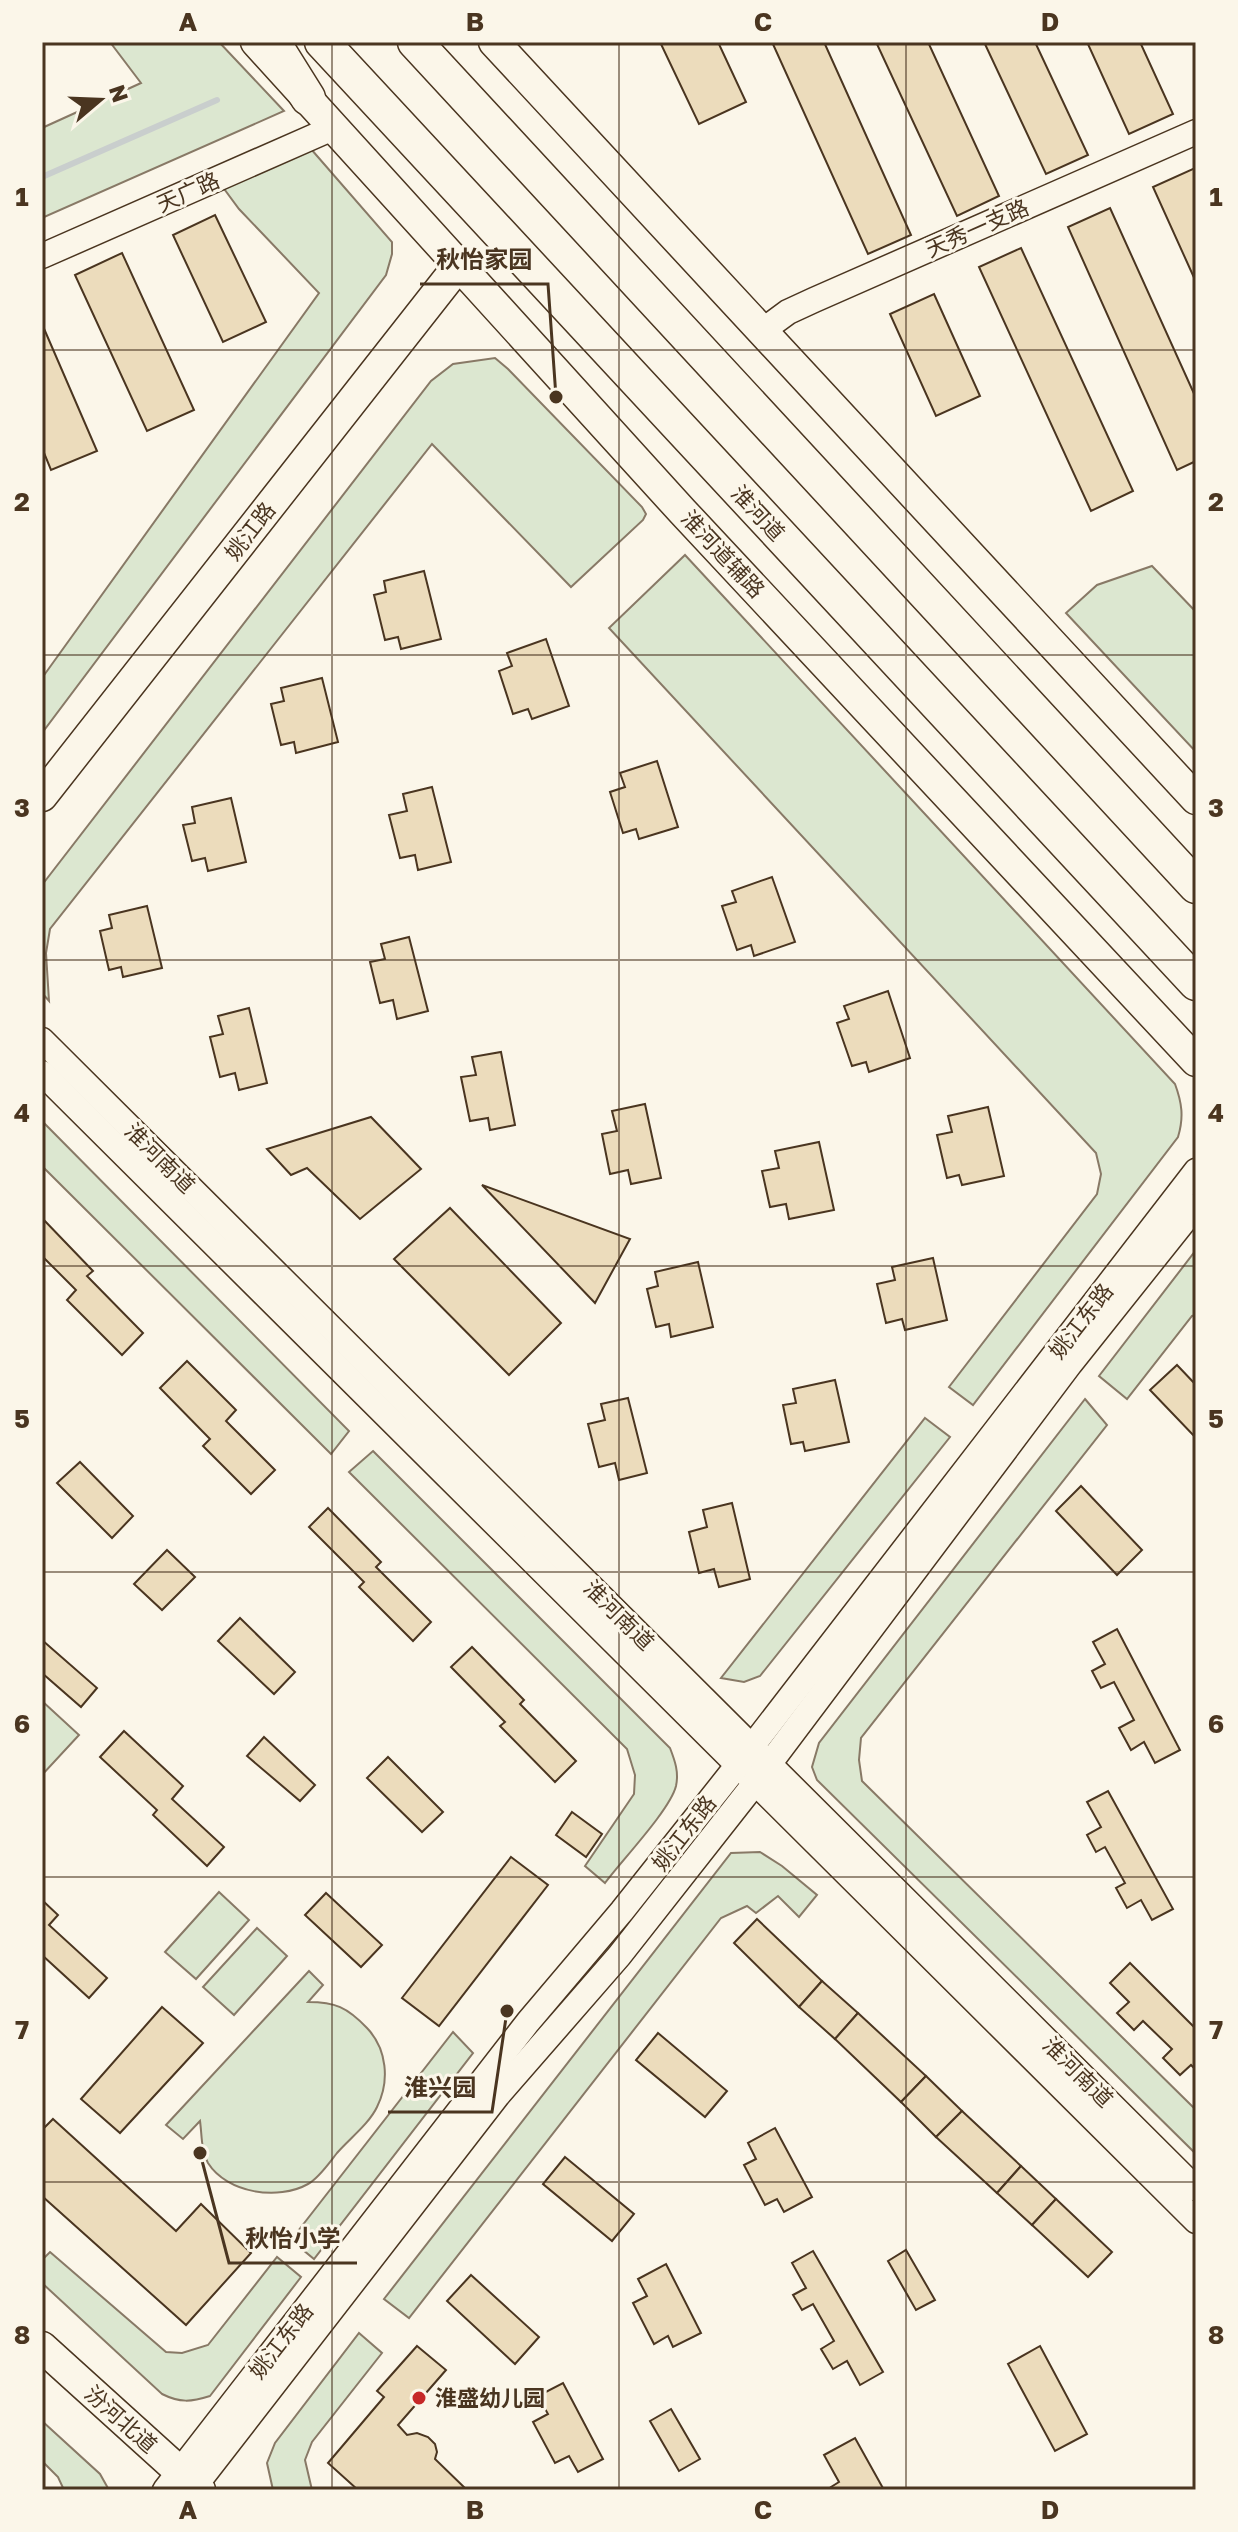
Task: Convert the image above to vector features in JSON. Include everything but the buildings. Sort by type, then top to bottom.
[{"type":"highway","points":[[273,42],[308,98]]},
{"type":"highway","name":"淮河道","points":[[322,42],[1196,983]]},
{"type":"highway","points":[[415,42],[1196,886]]},
{"type":"main road","name":"淮河道辅路","points":[[256,42],[683,512],[1196,1061]]},
{"type":"main road","points":[[504,44],[762,331],[1196,799]]},
{"type":"main road","name":"姚江路","points":[[42,796],[459,265]]},
{"type":"main road","name":"汾河北道","points":[[42,2347],[186,2485]]},
{"type":"street","name":"天广路","points":[[42,256],[333,128]]},
{"type":"street","name":"天秀一支路","points":[[762,331],[788,312],[814,300],[1196,132]]},
{"type":"street","name":"淮河南道","points":[[42,1040],[1196,2221]]},
{"type":"street","name":"淮河南道","points":[[42,1073],[753,1765],[1196,2189]]},
{"type":"street","name":"姚江东路","points":[[753,1765],[1196,1171]]},
{"type":"street","name":"姚江东路","points":[[186,2485],[528,2022],[753,1765],[1196,1206]]},
{"type":"green space","points":[[110,42],[219,42],[284,111],[42,218],[42,128],[141,83]]},
{"type":"green space","points":[[311,149],[392,242],[386,275],[42,733],[42,678],[319,293],[239,209],[222,186]]},
{"type":"green space","points":[[495,358],[642,507],[646,514],[643,520],[571,587],[432,444],[50,929],[46,953],[49,1001],[42,993],[42,885],[431,381],[453,364]]},
{"type":"green space","points":[[685,555],[1175,1084],[1182,1116],[1178,1137],[973,1405],[949,1387],[1097,1194],[1101,1174],[1096,1153],[609,628]]},
{"type":"green space","points":[[1152,566],[1196,612],[1196,752],[1066,613],[1097,585]]},
{"type":"green space","points":[[42,1121],[349,1431],[331,1454],[42,1166]]},
{"type":"green space","points":[[1196,1250],[1196,1315],[1192,1316],[1127,1399],[1099,1376]]},
{"type":"green space","points":[[1085,1399],[1107,1425],[861,1738],[859,1760],[862,1781],[1196,2110],[1196,2154],[817,1780],[812,1767],[819,1743]]},
{"type":"green space","points":[[925,1418],[950,1437],[760,1676],[744,1682],[721,1678]]},
{"type":"green space","points":[[373,1451],[670,1748],[677,1776],[672,1796],[605,1883],[585,1866],[634,1794],[635,1775],[627,1749],[349,1472]]},
{"type":"green space","points":[[42,1701],[79,1735],[42,1775]]},
{"type":"green space","points":[[760,1852],[817,1895],[799,1917],[778,1896],[756,1913],[747,1906],[721,1918],[409,2318],[384,2299],[731,1853]]},
{"type":"green space","points":[[219,1892],[249,1920],[196,1979],[165,1952]]},
{"type":"green space","points":[[257,1928],[287,1956],[234,2015],[203,1987]]},
{"type":"green space","points":[[309,1971],[323,1985],[308,2002],[340,2007],[374,2036],[382,2055],[384,2087],[369,2119],[308,2184],[282,2192],[254,2191],[227,2181],[208,2163],[200,2121],[183,2139],[166,2125]]},
{"type":"green space","points":[[453,2032],[473,2053],[314,2259],[291,2240]]},
{"type":"green space","points":[[50,2252],[166,2352],[182,2353],[208,2345],[277,2257],[301,2277],[210,2396],[180,2400],[162,2394],[42,2283],[42,2260]]},
{"type":"green space","points":[[359,2333],[382,2353],[312,2442],[305,2460],[312,2490],[273,2490],[267,2463],[275,2443]]},
{"type":"green space","points":[[42,2421],[100,2474],[109,2490],[64,2490],[58,2477],[42,2461]]},
{"type":"waterway","points":[[42,177],[217,100]]},
{"type":"place","name":"秋怡家园","points":[[556,397]]},
{"type":"place","name":"淮兴园","points":[[507,2011]]},
{"type":"place","name":"秋怡小学","points":[[200,2153]]},
{"type":"place","name":"淮盛幼儿园","points":[[419,2398]]}]
